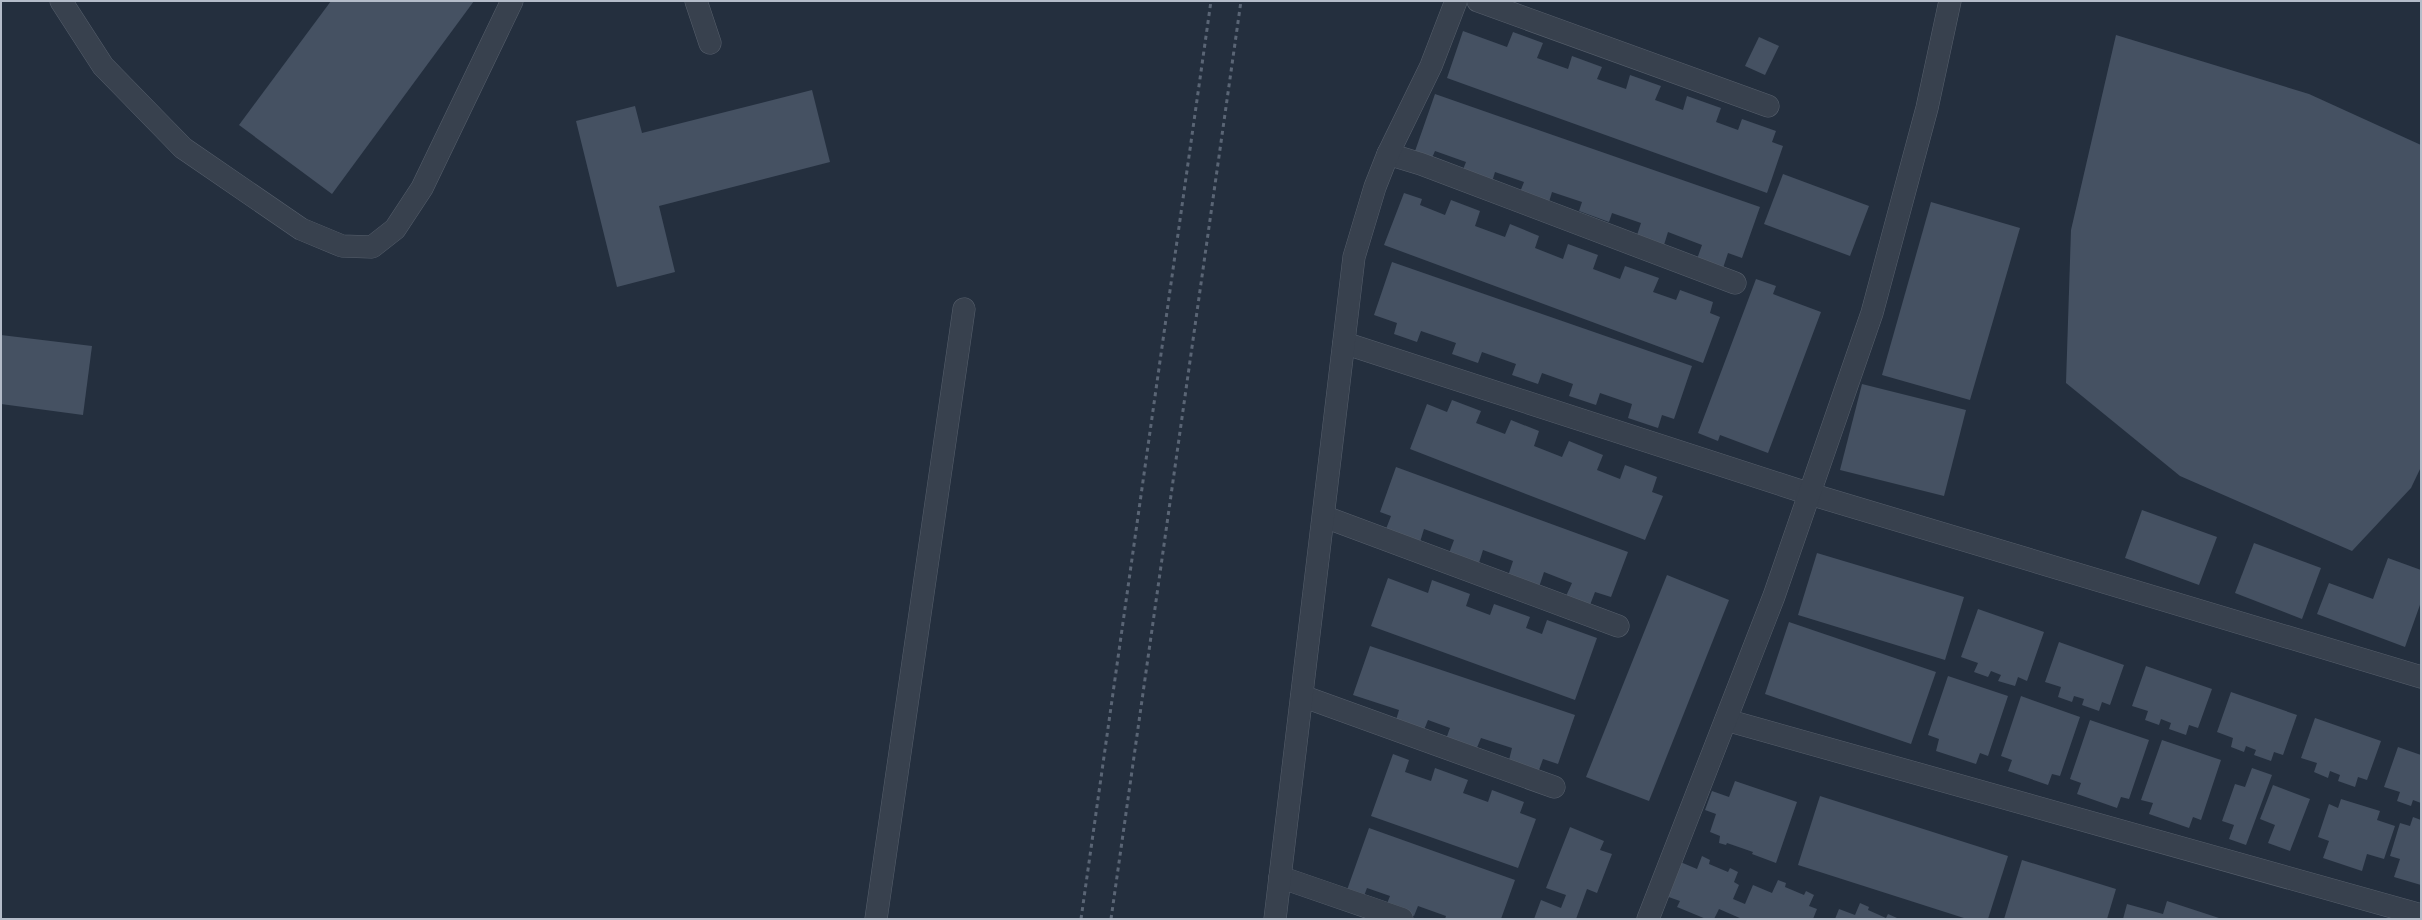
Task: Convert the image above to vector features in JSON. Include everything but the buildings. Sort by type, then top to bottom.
[{"type":"street","points":[[61,1],[103,66],[183,148],[301,229],[342,246],[372,247],[395,229],[422,188],[512,1]]},
{"type":"street","points":[[696,1],[710,43]]},
{"type":"street","points":[[1276,919],[1325,517],[1354,257],[1375,187],[1388,154],[1431,66],[1456,1]]},
{"type":"street","points":[[1478,1],[1768,106]]},
{"type":"street","points":[[1648,919],[1774,596],[1872,313],[1927,108],[1950,1]]},
{"type":"street","points":[[1388,154],[1421,164],[1735,283]]},
{"type":"street","points":[[876,919],[964,309]]},
{"type":"street","points":[[1344,343],[1810,494],[2421,677]]},
{"type":"street","points":[[1325,517],[1618,626]]},
{"type":"street","points":[[1302,696],[1554,787]]},
{"type":"street","points":[[1726,720],[2421,915]]},
{"type":"street","points":[[1280,877],[1402,919]]},
{"type":"railway","points":[[1081,919],[1211,1]]},
{"type":"railway","points":[[1111,919],[1241,1]]}]
